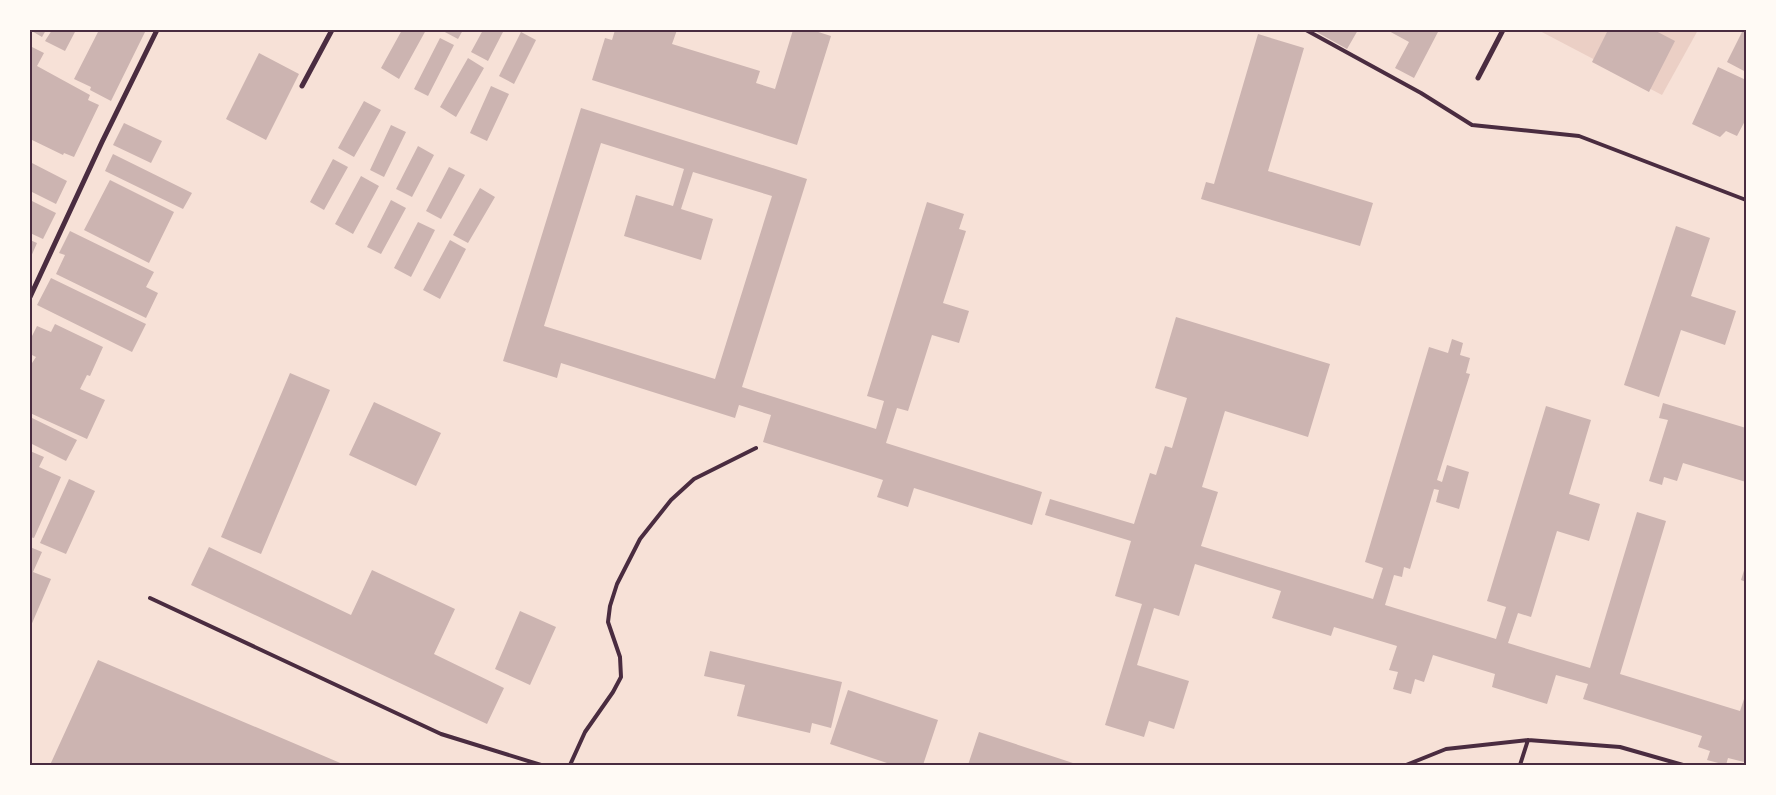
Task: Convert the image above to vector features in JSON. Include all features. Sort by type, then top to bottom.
[{"type":"street","points":[[30,297],[102,142],[157,30]]},
{"type":"street","points":[[302,86],[332,30]]},
{"type":"street","points":[[1478,78],[1503,30]]},
{"type":"lane","points":[[1306,30],[1472,125],[1579,136],[1746,200]]},
{"type":"lane","points":[[570,765],[585,732],[613,692],[621,677],[620,656],[608,622],[610,606],[617,584],[640,539],[671,500],[694,479],[756,448]]},
{"type":"lane","points":[[150,598],[441,734],[541,765]]},
{"type":"lane","points":[[1520,765],[1528,740]]},
{"type":"lane","points":[[1406,765],[1446,749],[1528,740],[1620,747],[1683,765]]},
{"type":"shaded area","points":[[1538,30],[1698,30],[1662,95]]},
{"type":"building","points":[[30,30],[46,30],[42,37]]},
{"type":"building","points":[[52,30],[76,30],[65,51],[45,41]]},
{"type":"building","points":[[99,30],[146,30],[111,101],[90,90],[91,87],[74,79]]},
{"type":"building","points":[[402,30],[426,30],[399,79],[381,68]]},
{"type":"building","points":[[444,30],[463,30],[458,39]]},
{"type":"building","points":[[483,30],[504,30],[488,61],[471,52]]},
{"type":"building","points":[[615,30],[677,30],[672,44],[760,71],[756,83],[775,89],[793,30],[812,30],[831,36],[797,145],[592,80],[605,38],[612,40]]},
{"type":"building","points":[[1313,30],[1358,30],[1347,49]]},
{"type":"building","points":[[1387,30],[1439,30],[1414,78],[1395,68],[1409,42]]},
{"type":"building","points":[[1608,30],[1654,30],[1675,41],[1649,92],[1592,62]]},
{"type":"building","points":[[1743,30],[1746,30],[1746,72],[1727,62]]},
{"type":"building","points":[[521,32],[536,40],[514,84],[499,76]]},
{"type":"building","points":[[1258,34],[1304,48],[1268,171],[1373,203],[1360,246],[1201,199],[1206,182],[1214,184]]},
{"type":"building","points":[[440,38],[454,45],[428,96],[414,89]]},
{"type":"building","points":[[30,46],[44,53],[37,66],[90,95],[88,100],[99,105],[74,157],[64,153],[63,155],[30,139]]},
{"type":"building","points":[[259,53],[299,74],[266,140],[226,119]]},
{"type":"building","points":[[468,58],[484,68],[456,117],[440,107]]},
{"type":"building","points":[[1718,67],[1746,80],[1746,119],[1737,136],[1726,131],[1720,137],[1692,124]]},
{"type":"building","points":[[491,86],[509,94],[487,141],[470,133]]},
{"type":"building","points":[[364,101],[381,110],[354,157],[338,148]]},
{"type":"building","points":[[581,108],[807,179],[742,387],[876,429],[884,401],[867,396],[927,202],[964,214],[959,229],[966,231],[943,303],[969,311],[959,343],[932,335],[908,411],[897,408],[886,443],[1042,492],[1032,525],[914,488],[908,507],[877,497],[883,480],[763,442],[771,415],[739,405],[735,418],[561,363],[557,378],[503,361]],"holes":[[[601,143],[684,169],[673,206],[636,195],[624,236],[701,260],[713,219],[681,209],[693,172],[772,196],[715,379],[544,326]]]},
{"type":"building","points":[[124,123],[162,141],[151,163],[113,145]]},
{"type":"building","points":[[391,125],[406,132],[384,177],[370,170]]},
{"type":"building","points":[[418,146],[434,155],[412,197],[396,189]]},
{"type":"building","points":[[113,154],[192,193],[183,209],[105,171]]},
{"type":"building","points":[[333,159],[348,167],[324,210],[310,202]]},
{"type":"building","points":[[30,162],[67,181],[56,204],[30,191]]},
{"type":"building","points":[[449,167],[465,175],[441,219],[426,211]]},
{"type":"building","points":[[361,176],[379,186],[353,234],[335,224]]},
{"type":"building","points":[[110,180],[174,212],[149,263],[84,230]]},
{"type":"building","points":[[480,188],[495,197],[468,243],[453,235]]},
{"type":"building","points":[[30,200],[56,213],[43,239],[30,233]]},
{"type":"building","points":[[391,200],[406,208],[381,254],[367,247]]},
{"type":"building","points":[[418,222],[435,230],[411,277],[394,268]]},
{"type":"building","points":[[1676,226],[1710,238],[1691,296],[1736,311],[1725,345],[1681,330],[1659,397],[1624,385]]},
{"type":"building","points":[[70,231],[154,272],[146,287],[158,293],[146,318],[56,274],[65,255],[59,253]]},
{"type":"building","points":[[30,240],[37,243],[30,259]]},
{"type":"building","points":[[450,240],[466,249],[440,299],[423,290]]},
{"type":"building","points":[[51,278],[146,324],[132,352],[37,305]]},
{"type":"building","points":[[1176,317],[1330,364],[1308,437],[1225,411],[1202,487],[1218,492],[1201,546],[1373,599],[1383,568],[1365,562],[1429,347],[1448,353],[1452,339],[1463,343],[1460,355],[1470,358],[1466,373],[1470,374],[1437,480],[1442,482],[1447,465],[1469,472],[1459,509],[1436,502],[1439,490],[1434,489],[1410,569],[1404,567],[1402,577],[1394,575],[1385,605],[1496,639],[1506,607],[1487,601],[1546,406],[1591,420],[1569,494],[1600,504],[1589,541],[1557,531],[1531,617],[1518,613],[1508,643],[1590,668],[1637,512],[1666,521],[1620,674],[1740,711],[1746,693],[1746,755],[1744,762],[1728,758],[1726,765],[1707,760],[1710,751],[1698,747],[1702,736],[1583,699],[1588,684],[1556,675],[1547,704],[1492,687],[1495,674],[1433,655],[1424,682],[1415,679],[1411,694],[1393,689],[1398,672],[1389,670],[1397,646],[1334,627],[1331,636],[1272,618],[1281,591],[1195,564],[1179,616],[1154,608],[1137,665],[1189,681],[1174,729],[1149,721],[1144,737],[1105,725],[1142,604],[1115,596],[1131,541],[1045,515],[1050,499],[1134,524],[1150,473],[1156,475],[1165,446],[1172,448],[1187,398],[1155,388]]},
{"type":"building","points":[[55,324],[103,347],[90,376],[87,375],[80,389],[105,400],[87,439],[30,413],[30,366],[36,357],[30,354],[30,340],[37,326],[51,332]]},
{"type":"building","points":[[290,373],[330,390],[261,554],[221,537]]},
{"type":"building","points":[[374,402],[441,433],[416,486],[349,455]]},
{"type":"building","points":[[1663,403],[1746,428],[1746,482],[1683,463],[1677,481],[1664,477],[1662,485],[1649,481],[1668,420],[1659,418]]},
{"type":"building","points":[[30,417],[77,440],[66,461],[30,443]]},
{"type":"building","points":[[30,451],[44,457],[39,467],[61,477],[34,538],[30,537]]},
{"type":"building","points":[[69,479],[95,491],[66,554],[40,543]]},
{"type":"building","points":[[30,547],[42,552],[33,572],[51,579],[30,628]]},
{"type":"building","points":[[209,547],[351,615],[372,570],[455,609],[434,654],[504,688],[487,724],[191,585]]},
{"type":"building","points":[[1746,564],[1746,582],[1741,580]]},
{"type":"building","points":[[520,611],[556,627],[530,685],[495,669]]},
{"type":"building","points":[[710,651],[842,682],[831,728],[812,723],[810,733],[737,716],[745,685],[704,676]]},
{"type":"building","points":[[98,660],[345,765],[50,765]]},
{"type":"building","points":[[848,690],[938,720],[923,765],[893,765],[830,744]]},
{"type":"building","points":[[979,732],[1079,765],[968,765]]}]
